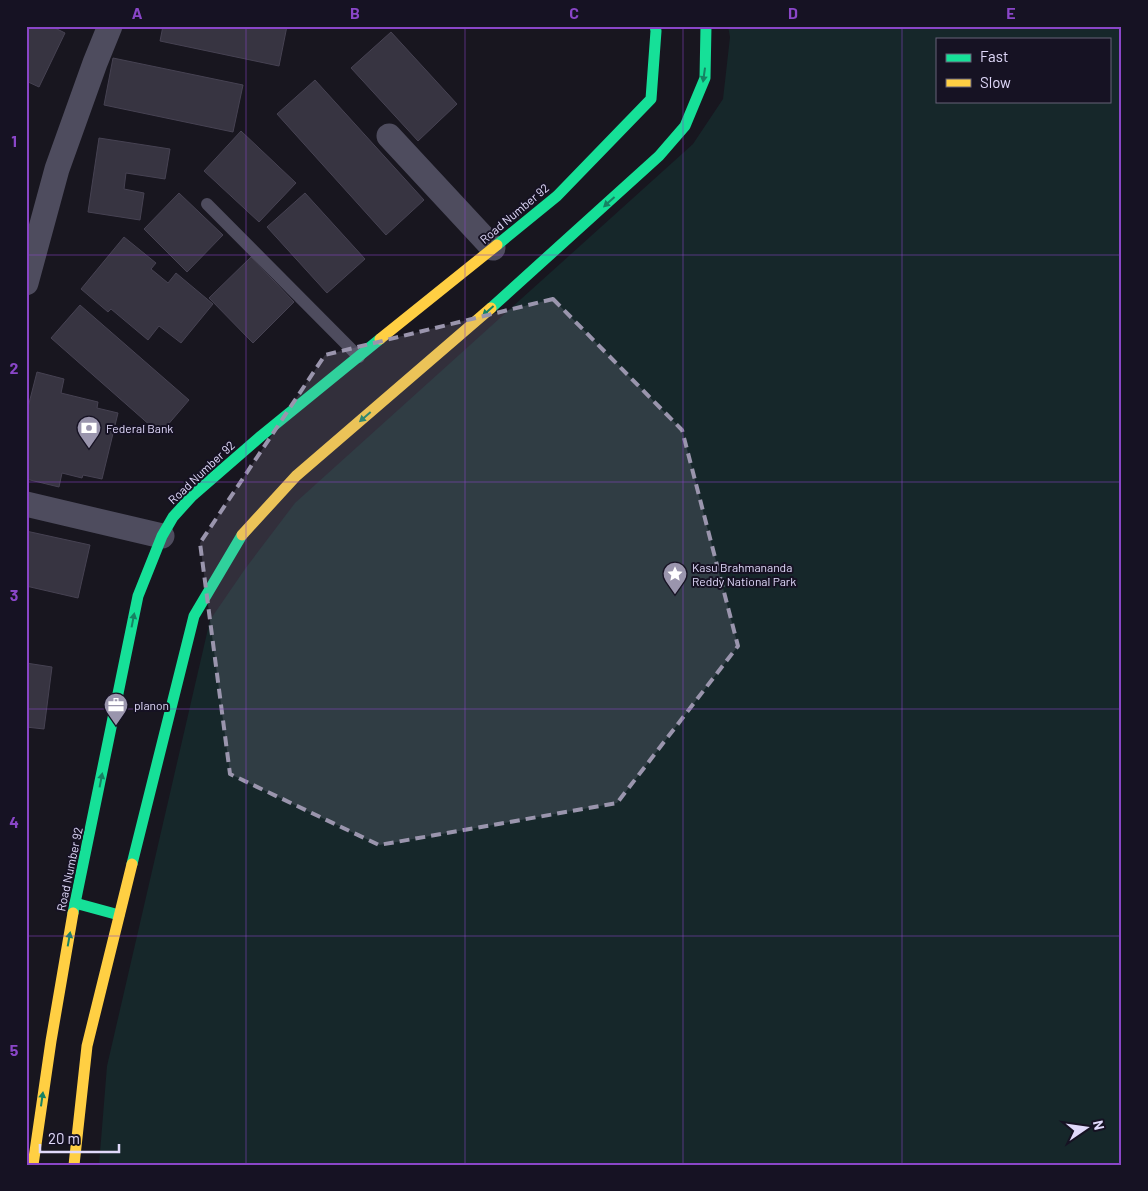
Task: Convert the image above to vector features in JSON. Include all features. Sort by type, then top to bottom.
[{"type":"main road","name":"Road Number 92","points":[[33,1165],[51,1042],[75,904],[138,596],[162,536],[173,517],[192,496],[261,436],[557,196],[650,98],[655,26]]},
{"type":"main road","points":[[74,1165],[87,1046],[194,616],[238,539],[296,476],[475,322],[659,156],[685,126],[705,78],[706,26]]},
{"type":"main road","points":[[75,904],[119,915]]},
{"type":"street","points":[[26,283],[57,170],[110,26]]},
{"type":"street","points":[[389,136],[493,248]]},
{"type":"street","points":[[26,504],[162,536]]},
{"type":"lane","points":[[207,204],[359,356]]},
{"type":"highlighted area","points":[[553,299],[682,430],[738,646],[617,803],[379,845],[230,774],[200,543],[325,355]]},
{"type":"shaded area","name":"Kasu Brahmananda Reddy National Park","points":[[728,26],[1122,26],[1122,1165],[99,1165],[107,1066],[210,620],[245,569],[295,503],[693,144],[723,99],[730,37]]},
{"type":"building","points":[[26,26],[51,26],[65,33],[39,87],[26,81]]},
{"type":"building","points":[[163,26],[287,26],[279,66],[160,41]]},
{"type":"building","points":[[391,32],[457,104],[418,141],[351,68]]},
{"type":"building","points":[[113,58],[243,85],[233,132],[104,105]]},
{"type":"building","points":[[315,80],[424,200],[386,235],[277,114]]},
{"type":"building","points":[[241,131],[296,183],[259,222],[204,171]]},
{"type":"building","points":[[99,138],[170,149],[165,179],[126,173],[124,189],[144,193],[140,220],[88,212]]},
{"type":"building","points":[[179,193],[223,235],[187,272],[144,229]]},
{"type":"building","points":[[305,193],[365,259],[327,293],[267,227]]},
{"type":"building","points":[[124,237],[156,263],[151,269],[168,283],[176,273],[213,304],[181,343],[159,326],[148,340],[111,309],[108,312],[81,289]]},
{"type":"building","points":[[251,257],[294,302],[253,343],[209,298]]},
{"type":"building","points":[[80,305],[189,400],[160,434],[51,338]]},
{"type":"building","points":[[37,372],[64,379],[61,393],[98,402],[97,408],[118,413],[102,479],[83,475],[82,478],[62,473],[59,487],[26,479],[26,415]]},
{"type":"building","points":[[26,531],[90,545],[78,598],[26,586]]},
{"type":"building","points":[[26,663],[52,667],[44,729],[26,727]]},
{"type":"traffic: fast","points":[[497,245],[557,196],[651,99],[655,26]]},
{"type":"traffic: fast","points":[[491,308],[659,156],[685,126],[705,78],[706,26]]},
{"type":"traffic: fast","points":[[73,913],[138,596],[162,536],[173,517],[192,496],[261,436],[380,339]]},
{"type":"traffic: fast","points":[[132,864],[194,616],[242,535]]},
{"type":"traffic: fast","points":[[75,903],[119,915]]},
{"type":"traffic: slow","points":[[380,339],[497,245]]},
{"type":"traffic: slow","points":[[242,535],[296,476],[491,308]]},
{"type":"traffic: slow","points":[[74,1165],[87,1046],[132,864]]},
{"type":"traffic: slow","points":[[33,1165],[51,1041],[73,913]]},
{"type":"place","name":"Federal Bank","points":[[89,449]]},
{"type":"place","name":"Kasu Brahmananda Reddy National Park","points":[[675,595]]},
{"type":"place","name":"planon","points":[[116,726]]}]
